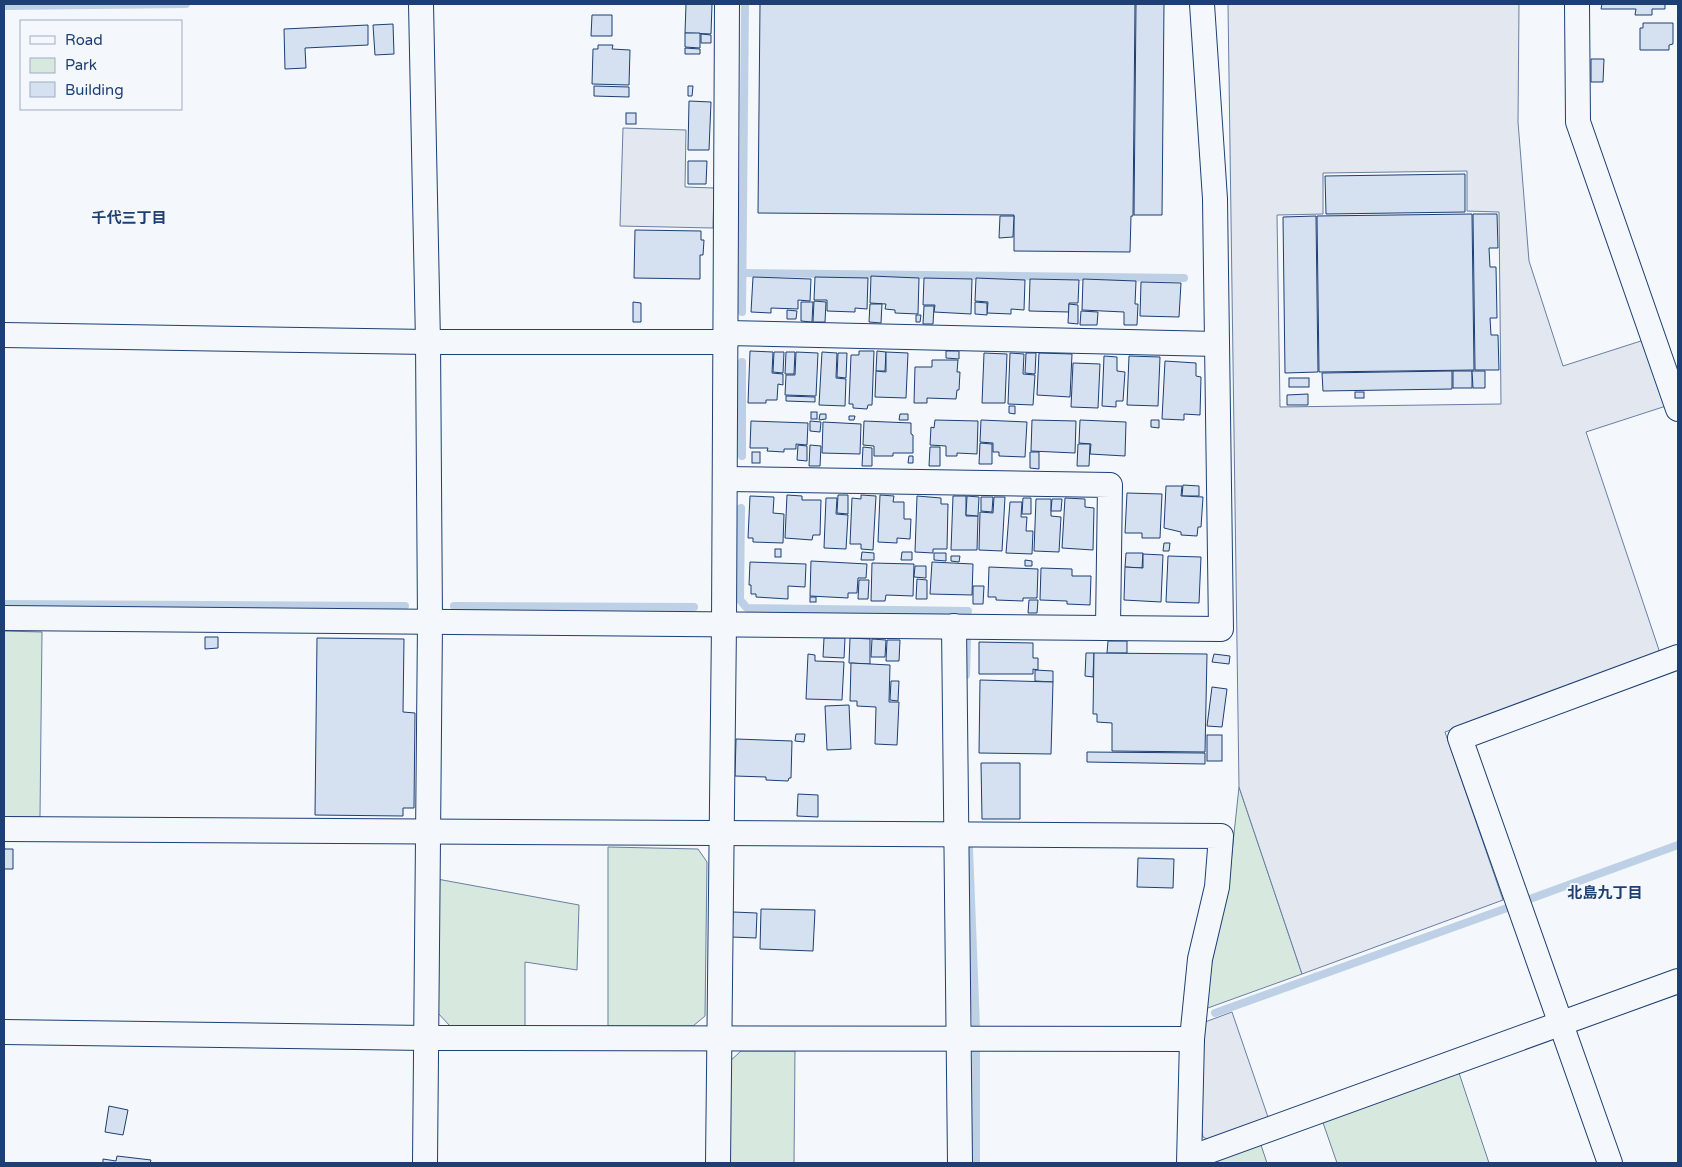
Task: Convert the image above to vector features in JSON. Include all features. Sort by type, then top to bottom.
[{"type":"street","points":[[421,4],[428,342],[430,622],[425,1163]]},
{"type":"street","points":[[718,1163],[724,624],[727,4]]},
{"type":"street","points":[[4,618],[1221,629],[1215,199],[1202,4]]},
{"type":"street","points":[[1577,4],[1578,122],[1678,409]]},
{"type":"street","points":[[4,335],[428,342],[726,338],[1217,344]]},
{"type":"street","points":[[725,479],[1110,485],[1108,627]]},
{"type":"street","points":[[954,626],[957,1039],[960,1163]]},
{"type":"street","points":[[1610,1163],[1460,738],[1678,657]]},
{"type":"street","points":[[4,829],[1221,836],[1217,887],[1200,959],[1192,1039],[1190,1161],[1678,981]]},
{"type":"street","points":[[4,1032],[425,1038],[1192,1039]]},
{"type":"green space","points":[[4,631],[42,632],[40,817],[4,817]]},
{"type":"green space","points":[[1239,787],[1302,974],[1205,1009],[1212,961],[1228,890]]},
{"type":"green space","points":[[608,847],[698,849],[707,862],[705,1016],[693,1026],[608,1026]]},
{"type":"green space","points":[[437,879],[579,905],[577,970],[525,962],[525,1026],[450,1026],[437,1012]]},
{"type":"green space","points":[[741,1051],[795,1051],[794,1163],[728,1163],[728,1063]]},
{"type":"green space","points":[[1458,1070],[1489,1163],[1337,1163],[1321,1117]]},
{"type":"green space","points":[[1259,1139],[1267,1163],[1204,1163]]},
{"type":"shaded area","points":[[1228,4],[1519,4],[1518,122],[1529,261],[1563,366],[1644,340],[1666,406],[1586,432],[1660,653],[1445,732],[1503,900],[1302,974],[1239,787]],"holes":[[[1467,171],[1467,211],[1499,212],[1501,404],[1280,407],[1277,215],[1323,214],[1323,173]]]},
{"type":"shaded area","points":[[623,128],[686,130],[685,187],[714,188],[713,228],[620,226]]},
{"type":"shaded area","points":[[1232,1012],[1270,1123],[1215,1143],[1203,1137],[1199,1116],[1205,1022]]},
{"type":"building","points":[[686,4],[712,4],[711,34],[685,33]]},
{"type":"building","points":[[760,4],[1135,4],[1133,216],[1131,216],[1130,252],[1014,251],[1014,215],[758,213]]},
{"type":"building","points":[[1136,4],[1164,4],[1162,215],[1134,215]]},
{"type":"building","points":[[1602,4],[1665,4],[1665,9],[1652,9],[1652,15],[1635,15],[1636,9],[1601,9]]},
{"type":"building","points":[[592,15],[612,15],[612,36],[591,36]]},
{"type":"building","points":[[1643,23],[1673,23],[1673,44],[1669,45],[1669,50],[1640,50],[1640,28],[1643,28]]},
{"type":"building","points":[[393,24],[394,54],[375,55],[373,25]]},
{"type":"building","points":[[368,25],[368,45],[305,48],[306,68],[285,69],[284,29]]},
{"type":"building","points":[[685,33],[700,33],[700,48],[685,47]]},
{"type":"building","points":[[701,34],[711,35],[711,43],[701,43]]},
{"type":"building","points":[[598,45],[613,45],[612,49],[630,50],[629,85],[592,84],[593,49],[598,49]]},
{"type":"building","points":[[685,48],[700,49],[700,54],[685,54]]},
{"type":"building","points":[[1591,59],[1604,59],[1603,82],[1591,82]]},
{"type":"building","points":[[594,86],[629,87],[629,97],[594,96]]},
{"type":"building","points":[[688,86],[693,86],[692,96],[688,96]]},
{"type":"building","points":[[689,101],[711,102],[709,150],[688,150]]},
{"type":"building","points":[[626,113],[636,113],[636,124],[626,124]]},
{"type":"building","points":[[688,161],[707,161],[706,184],[688,184]]},
{"type":"building","points":[[1465,174],[1465,212],[1326,214],[1325,176]]},
{"type":"building","points":[[1472,214],[1474,370],[1319,372],[1317,216]]},
{"type":"building","points":[[1473,214],[1497,214],[1498,248],[1489,248],[1490,267],[1496,267],[1497,318],[1490,318],[1491,335],[1498,335],[1499,370],[1475,370]]},
{"type":"building","points":[[1000,216],[1014,216],[1013,237],[999,238]]},
{"type":"building","points":[[1316,216],[1318,372],[1285,373],[1283,217]]},
{"type":"building","points":[[635,230],[701,231],[701,240],[704,240],[703,255],[700,255],[700,279],[634,278]]},
{"type":"building","points":[[871,276],[919,278],[918,314],[895,313],[895,310],[885,309],[886,304],[870,303]]},
{"type":"building","points":[[753,277],[811,279],[810,301],[798,300],[798,309],[771,308],[771,313],[751,312]]},
{"type":"building","points":[[815,277],[868,278],[867,309],[855,308],[855,312],[827,311],[827,300],[814,300]]},
{"type":"building","points":[[924,278],[972,279],[971,314],[934,312],[935,305],[923,305]]},
{"type":"building","points":[[976,278],[1025,280],[1024,310],[1011,309],[1011,314],[987,313],[988,302],[975,301]]},
{"type":"building","points":[[1030,279],[1079,280],[1078,303],[1069,303],[1069,312],[1029,311]]},
{"type":"building","points":[[1083,279],[1136,281],[1135,304],[1138,304],[1137,325],[1124,325],[1124,312],[1082,310]]},
{"type":"building","points":[[1141,282],[1181,283],[1179,317],[1140,316]]},
{"type":"building","points":[[814,301],[826,302],[825,322],[813,322]]},
{"type":"building","points":[[633,302],[641,303],[641,322],[633,322]]},
{"type":"building","points":[[801,302],[813,302],[812,322],[801,321]]},
{"type":"building","points":[[975,302],[987,303],[987,315],[975,314]]},
{"type":"building","points":[[870,304],[882,304],[881,323],[869,322]]},
{"type":"building","points":[[1069,304],[1078,305],[1078,324],[1068,323]]},
{"type":"building","points":[[924,306],[934,306],[933,324],[923,324]]},
{"type":"building","points":[[787,310],[797,311],[796,319],[787,319]]},
{"type":"building","points":[[1081,311],[1098,312],[1097,325],[1080,325]]},
{"type":"building","points":[[916,315],[921,315],[920,322],[916,322]]},
{"type":"building","points":[[750,351],[773,352],[772,373],[783,374],[783,385],[778,384],[777,400],[766,400],[766,403],[748,403]]},
{"type":"building","points":[[859,351],[874,351],[872,405],[868,405],[867,409],[853,408],[853,404],[849,404],[851,355],[859,355]]},
{"type":"building","points":[[877,351],[886,352],[885,371],[876,371]]},
{"type":"building","points":[[946,351],[959,351],[959,359],[946,358]]},
{"type":"building","points":[[774,352],[784,352],[783,373],[773,372]]},
{"type":"building","points":[[786,352],[795,352],[794,374],[785,374]]},
{"type":"building","points":[[796,352],[818,353],[816,396],[785,395],[786,375],[795,375]]},
{"type":"building","points":[[822,352],[837,353],[836,378],[846,379],[845,406],[819,405]]},
{"type":"building","points":[[886,352],[908,353],[906,398],[875,397],[876,371],[886,372]]},
{"type":"building","points":[[838,353],[847,353],[846,378],[837,377]]},
{"type":"building","points":[[984,353],[1007,354],[1005,403],[982,403]]},
{"type":"building","points":[[1010,353],[1024,354],[1023,374],[1035,375],[1033,405],[1008,404]]},
{"type":"building","points":[[1026,353],[1036,353],[1035,374],[1025,373]]},
{"type":"building","points":[[1039,353],[1072,354],[1070,397],[1037,395]]},
{"type":"building","points":[[1104,356],[1117,357],[1117,371],[1125,372],[1123,401],[1116,401],[1116,407],[1102,406]]},
{"type":"building","points":[[1129,356],[1160,357],[1158,406],[1127,405]]},
{"type":"building","points":[[932,360],[958,360],[957,372],[960,372],[959,390],[957,390],[956,399],[927,398],[927,403],[914,403],[915,367],[932,367]]},
{"type":"building","points":[[1165,361],[1196,363],[1196,376],[1201,377],[1200,415],[1184,414],[1184,420],[1162,419]]},
{"type":"building","points":[[1073,363],[1100,364],[1098,408],[1071,407]]},
{"type":"building","points":[[1452,371],[1452,389],[1323,391],[1322,373]]},
{"type":"building","points":[[1453,371],[1472,371],[1472,388],[1453,388]]},
{"type":"building","points":[[1472,371],[1485,371],[1485,388],[1473,388]]},
{"type":"building","points":[[1289,378],[1309,378],[1309,387],[1289,387]]},
{"type":"building","points":[[1355,392],[1364,392],[1364,398],[1355,398]]},
{"type":"building","points":[[1308,394],[1308,405],[1287,405],[1287,395]]},
{"type":"building","points":[[786,396],[815,397],[815,402],[786,401]]},
{"type":"building","points":[[1009,406],[1015,406],[1015,414],[1009,413]]},
{"type":"building","points":[[811,412],[817,412],[817,419],[811,419]]},
{"type":"building","points":[[820,414],[826,414],[826,419],[819,420]]},
{"type":"building","points":[[900,414],[908,414],[908,420],[899,420]]},
{"type":"building","points":[[849,416],[855,416],[854,420],[849,420]]},
{"type":"building","points":[[935,420],[978,421],[977,454],[957,453],[957,456],[946,456],[946,446],[930,445],[931,427],[934,428]]},
{"type":"building","points":[[981,420],[1027,422],[1025,457],[999,456],[999,452],[993,452],[993,443],[980,442]]},
{"type":"building","points":[[1032,420],[1076,421],[1075,453],[1031,451]]},
{"type":"building","points":[[1080,420],[1126,422],[1125,456],[1090,454],[1091,444],[1079,443]]},
{"type":"building","points":[[1151,420],[1159,420],[1159,428],[1151,427]]},
{"type":"building","points":[[751,421],[808,423],[807,445],[796,444],[796,449],[784,449],[784,452],[767,451],[768,448],[750,448]]},
{"type":"building","points":[[810,421],[821,422],[820,432],[810,431]]},
{"type":"building","points":[[864,421],[911,423],[913,453],[893,453],[893,456],[874,456],[874,446],[863,445]]},
{"type":"building","points":[[823,422],[861,424],[860,454],[822,453]]},
{"type":"building","points":[[980,443],[992,444],[992,464],[979,464]]},
{"type":"building","points":[[1078,444],[1090,444],[1089,466],[1077,466]]},
{"type":"building","points":[[798,445],[807,446],[807,461],[797,460]]},
{"type":"building","points":[[810,445],[821,446],[820,466],[809,466]]},
{"type":"building","points":[[863,447],[872,448],[872,466],[862,466]]},
{"type":"building","points":[[930,447],[940,447],[940,466],[929,466]]},
{"type":"building","points":[[752,452],[760,452],[760,463],[752,463]]},
{"type":"building","points":[[1030,452],[1039,452],[1039,469],[1030,468]]},
{"type":"building","points":[[909,456],[913,456],[913,463],[908,463]]},
{"type":"building","points":[[1183,485],[1199,486],[1199,496],[1182,496]]},
{"type":"building","points":[[1166,486],[1182,486],[1181,496],[1203,497],[1201,527],[1198,527],[1197,536],[1181,535],[1181,532],[1164,528]]},
{"type":"building","points":[[1127,493],[1162,494],[1160,538],[1142,538],[1142,533],[1125,533]]},
{"type":"building","points":[[787,495],[802,496],[802,500],[821,500],[820,535],[813,535],[812,540],[785,538]]},
{"type":"building","points":[[838,495],[848,495],[848,514],[837,513]]},
{"type":"building","points":[[861,495],[876,496],[873,550],[861,549],[861,544],[850,544],[852,498],[861,499]]},
{"type":"building","points":[[880,495],[894,496],[893,502],[904,502],[904,519],[911,519],[910,539],[897,538],[897,543],[878,542]]},
{"type":"building","points":[[750,496],[774,497],[773,513],[784,514],[783,543],[753,542],[753,538],[748,538]]},
{"type":"building","points":[[917,496],[941,498],[941,504],[948,504],[947,549],[933,549],[933,553],[915,552]]},
{"type":"building","points":[[953,496],[966,496],[966,516],[978,516],[977,550],[951,550]]},
{"type":"building","points":[[967,496],[979,497],[978,516],[966,515]]},
{"type":"building","points":[[981,497],[993,497],[992,512],[981,511]]},
{"type":"building","points":[[994,497],[1005,497],[1002,551],[979,550],[980,512],[993,513]]},
{"type":"building","points":[[826,498],[837,498],[836,514],[848,515],[846,549],[824,548]]},
{"type":"building","points":[[1023,498],[1031,498],[1031,514],[1022,514]]},
{"type":"building","points":[[1065,498],[1085,499],[1085,507],[1094,508],[1093,550],[1062,548]]},
{"type":"building","points":[[1036,499],[1051,499],[1051,516],[1061,517],[1059,552],[1034,551]]},
{"type":"building","points":[[1052,499],[1062,499],[1061,511],[1051,511]]},
{"type":"building","points":[[1010,502],[1022,502],[1021,517],[1027,517],[1026,531],[1033,531],[1032,554],[1006,553]]},
{"type":"building","points":[[1164,543],[1170,543],[1169,551],[1163,551]]},
{"type":"building","points":[[775,549],[781,549],[781,557],[775,557]]},
{"type":"building","points":[[862,552],[874,553],[874,560],[861,560]]},
{"type":"building","points":[[902,552],[912,552],[912,560],[901,560]]},
{"type":"building","points":[[934,553],[946,553],[946,561],[934,560]]},
{"type":"building","points":[[1126,553],[1143,553],[1142,568],[1125,567]]},
{"type":"building","points":[[1143,554],[1163,555],[1161,602],[1124,600],[1125,567],[1143,568]]},
{"type":"building","points":[[951,556],[960,556],[959,562],[951,561]]},
{"type":"building","points":[[1168,556],[1201,557],[1199,603],[1166,602]]},
{"type":"building","points":[[1025,560],[1032,561],[1032,566],[1025,566]]},
{"type":"building","points":[[811,561],[867,564],[866,578],[858,578],[857,593],[848,593],[848,598],[810,596]]},
{"type":"building","points":[[750,562],[806,564],[805,587],[788,586],[788,599],[756,597],[756,594],[751,594],[751,585],[749,585]]},
{"type":"building","points":[[932,562],[973,564],[972,595],[930,594]]},
{"type":"building","points":[[872,563],[914,564],[913,596],[886,595],[885,601],[871,601]]},
{"type":"building","points":[[915,566],[926,566],[926,578],[914,577]]},
{"type":"building","points":[[989,567],[1038,569],[1037,598],[1023,598],[1023,601],[996,600],[996,597],[988,597]]},
{"type":"building","points":[[1041,568],[1072,569],[1072,576],[1091,576],[1090,605],[1067,604],[1067,601],[1040,600]]},
{"type":"building","points":[[917,579],[927,580],[927,599],[916,599]]},
{"type":"building","points":[[859,580],[869,580],[868,599],[858,599]]},
{"type":"building","points":[[973,586],[984,586],[983,604],[973,604]]},
{"type":"building","points":[[810,597],[816,597],[816,602],[810,602]]},
{"type":"building","points":[[1029,600],[1038,600],[1037,613],[1028,613]]},
{"type":"building","points":[[205,637],[218,637],[218,648],[205,649]]},
{"type":"building","points":[[317,638],[404,639],[403,712],[415,713],[414,808],[403,808],[403,816],[315,815]]},
{"type":"building","points":[[824,638],[845,638],[844,658],[823,657]]},
{"type":"building","points":[[850,638],[870,639],[870,664],[849,663]]},
{"type":"building","points":[[872,639],[886,640],[885,657],[871,657]]},
{"type":"building","points":[[887,640],[900,640],[899,661],[886,661]]},
{"type":"building","points":[[1108,641],[1127,641],[1127,653],[1107,653]]},
{"type":"building","points":[[979,642],[1033,643],[1033,658],[1038,658],[1038,670],[1033,669],[1033,674],[979,674]]},
{"type":"building","points":[[1086,653],[1094,653],[1093,677],[1085,676]]},
{"type":"building","points":[[1094,653],[1207,654],[1205,752],[1112,751],[1112,723],[1097,722],[1097,714],[1093,714]]},
{"type":"building","points":[[808,654],[815,655],[815,661],[844,662],[842,700],[806,699]]},
{"type":"building","points":[[1214,654],[1230,656],[1229,664],[1212,662]]},
{"type":"building","points":[[851,663],[890,665],[889,702],[899,702],[897,745],[875,744],[876,707],[857,706],[857,701],[850,701]]},
{"type":"building","points":[[1035,670],[1053,671],[1053,682],[1035,681]]},
{"type":"building","points":[[980,680],[1053,682],[1051,754],[979,753]]},
{"type":"building","points":[[891,681],[899,681],[898,701],[890,700]]},
{"type":"building","points":[[1212,687],[1227,689],[1222,727],[1207,726]]},
{"type":"building","points":[[849,705],[851,749],[827,750],[825,706]]},
{"type":"building","points":[[796,734],[805,734],[804,742],[795,741]]},
{"type":"building","points":[[1207,735],[1222,735],[1222,761],[1207,761]]},
{"type":"building","points":[[736,739],[792,741],[791,778],[788,781],[766,780],[766,777],[735,776]]},
{"type":"building","points":[[1087,752],[1205,753],[1205,764],[1087,762]]},
{"type":"building","points":[[981,763],[1020,763],[1020,819],[982,819]]},
{"type":"building","points":[[798,794],[818,795],[818,817],[797,816]]},
{"type":"building","points":[[4,847],[5,849],[13,849],[13,869],[4,869]]},
{"type":"building","points":[[1138,858],[1174,859],[1173,888],[1137,887]]},
{"type":"building","points":[[761,909],[815,910],[813,951],[760,949]]},
{"type":"building","points":[[733,912],[757,913],[756,938],[732,937]]},
{"type":"building","points":[[109,1106],[128,1110],[123,1135],[105,1132]]},
{"type":"building","points":[[117,1156],[151,1160],[150,1163],[103,1163],[103,1159],[116,1161]]},
{"type":"waterway","points":[[4,6],[186,4]]},
{"type":"waterway","points":[[742,312],[745,4]]},
{"type":"waterway","points":[[743,273],[1184,278]]},
{"type":"waterway","points":[[742,362],[742,456]]},
{"type":"waterway","points":[[741,508],[740,600],[747,608],[968,611]]},
{"type":"waterway","points":[[4,604],[405,606]]},
{"type":"waterway","points":[[454,606],[694,607]]},
{"type":"waterway","points":[[966,675],[967,640]]},
{"type":"waterway","points":[[1527,900],[1678,845]]},
{"type":"waterway","points":[[969,848],[976,1028]]},
{"type":"waterway","points":[[1215,1013],[1507,908]]},
{"type":"waterway","points":[[976,1051],[976,1163]]},
{"type":"district","name":"千代三丁目","points":[[129,218]]},
{"type":"district","name":"北島九丁目","points":[[1605,893]]}]
